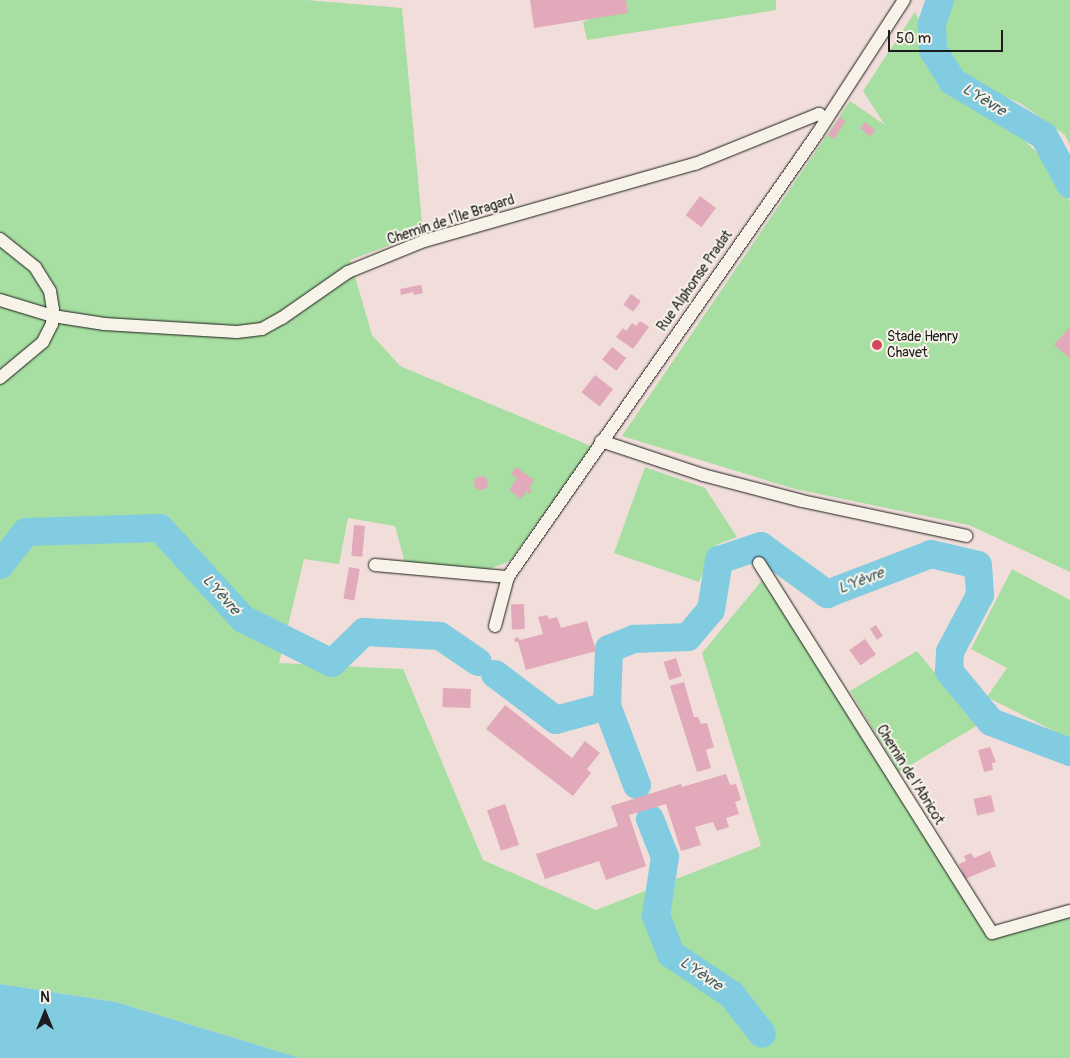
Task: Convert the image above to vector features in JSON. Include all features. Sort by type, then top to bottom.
[{"type":"street","name":"Rue Alphonse Pradat","points":[[495,626],[508,577],[826,119],[904,0]]},
{"type":"street","name":"Chemin de l'Île Bragard","points":[[0,300],[53,316],[133,325],[237,332],[262,329],[282,318],[348,272],[424,241],[694,164],[819,114],[826,119]]},
{"type":"street","points":[[0,239],[35,267],[50,291],[53,316],[43,342],[0,378]]},
{"type":"street","points":[[601,441],[703,475],[802,501],[966,536]]},
{"type":"street","name":"Chemin de l'Abricot","points":[[759,563],[992,933],[1070,911]]},
{"type":"street","points":[[375,565],[508,577]]},
{"type":"green space","points":[[0,0],[306,0],[402,8],[423,233],[350,260],[372,335],[400,366],[593,447],[510,561],[479,573],[405,563],[395,526],[348,518],[339,564],[304,559],[279,663],[403,669],[483,860],[596,910],[761,846],[702,653],[769,572],[991,931],[1070,907],[1070,1058],[300,1058],[116,1002],[0,984]]},
{"type":"green space","points":[[624,0],[776,0],[776,10],[587,40],[583,22]]},
{"type":"green space","points":[[954,0],[1070,0],[1070,145],[1065,135],[1020,103],[959,77],[949,61],[943,28]]},
{"type":"green space","name":"Stade Henry Chavet","points":[[915,12],[946,82],[1007,124],[1050,165],[1070,202],[1070,572],[969,525],[795,489],[622,436],[850,101],[885,125],[863,91]]},
{"type":"green space","points":[[645,467],[705,488],[737,537],[716,545],[699,582],[614,553]]},
{"type":"green space","points":[[1012,569],[1070,600],[1070,739],[987,697],[1007,668],[971,649]]},
{"type":"green space","points":[[917,651],[978,725],[899,772],[850,691]]},
{"type":"water","points":[[0,984],[116,1002],[300,1058],[0,1058]]},
{"type":"building","points":[[530,0],[626,0],[628,13],[534,28]]},
{"type":"building","points":[[840,117],[846,121],[834,139],[828,135]]},
{"type":"building","points":[[865,122],[875,130],[870,136],[860,128]]},
{"type":"building","points":[[700,196],[716,208],[702,227],[686,215]]},
{"type":"building","points":[[421,285],[423,293],[414,295],[413,292],[401,295],[400,289]]},
{"type":"building","points":[[631,294],[641,301],[633,312],[624,305]]},
{"type":"building","points":[[640,321],[649,327],[633,349],[616,337],[623,328],[626,331],[632,323],[636,326]]},
{"type":"building","points":[[1070,327],[1070,358],[1054,345]]},
{"type":"building","points":[[612,347],[626,358],[616,371],[602,360]]},
{"type":"building","points":[[595,375],[613,389],[600,406],[581,392]]},
{"type":"building","points":[[516,467],[534,480],[529,488],[532,491],[530,494],[527,491],[521,499],[509,490],[517,478],[511,474]]},
{"type":"building","points":[[481,476],[486,478],[488,483],[486,488],[481,490],[476,488],[474,483],[476,478]]},
{"type":"building","points":[[354,525],[365,526],[362,557],[351,556]]},
{"type":"building","points":[[349,567],[360,569],[354,600],[343,599]]},
{"type":"building","points":[[511,604],[524,604],[525,629],[512,629]]},
{"type":"building","points":[[547,615],[549,619],[557,617],[561,628],[587,621],[596,651],[526,670],[518,642],[515,642],[514,639],[518,637],[520,640],[543,634],[538,617]]},
{"type":"building","points":[[876,625],[883,636],[877,640],[870,629]]},
{"type":"building","points":[[865,639],[876,655],[860,665],[849,650]]},
{"type":"building","points":[[676,658],[682,676],[670,680],[664,662]]},
{"type":"building","points":[[684,682],[694,717],[698,717],[701,724],[707,723],[714,747],[706,750],[711,768],[697,772],[670,686]]},
{"type":"building","points":[[443,688],[471,689],[470,708],[442,707]]},
{"type":"building","points":[[505,705],[572,758],[585,741],[600,753],[587,769],[591,773],[573,796],[486,729]]},
{"type":"building","points":[[990,747],[996,762],[992,763],[993,770],[984,772],[978,750]]},
{"type":"building","points":[[726,774],[730,785],[736,784],[741,800],[735,802],[739,814],[726,818],[729,827],[717,831],[713,822],[695,827],[701,845],[681,851],[666,804],[629,815],[646,866],[606,880],[599,861],[545,879],[536,854],[618,826],[611,806],[681,784],[682,787]]},
{"type":"building","points":[[991,795],[995,812],[977,816],[973,799]]},
{"type":"building","points":[[505,804],[519,845],[501,851],[487,810]]},
{"type":"building","points":[[990,851],[996,866],[965,879],[959,864],[966,861],[964,856],[971,853],[974,858]]},
{"type":"waterway","name":"L'Yèvre","points":[[940,0],[932,23],[933,50],[952,81],[1044,136],[1070,184]]},
{"type":"waterway","name":"L'Yèvre","points":[[0,565],[26,532],[160,528],[243,619],[332,663],[364,632],[440,636],[478,662]]},
{"type":"waterway","name":"L'Yèvre","points":[[637,785],[607,706],[609,649],[634,639],[688,637],[711,610],[719,560],[761,546],[827,594],[931,554],[978,565],[980,595],[950,652],[949,671],[991,722],[1070,752]]},
{"type":"waterway","name":"L'Yèvre","points":[[495,674],[556,720],[607,706]]},
{"type":"waterway","name":"L'Yèvre","points":[[650,819],[665,857],[656,916],[671,954],[732,995],[762,1034]]},
{"type":"place","name":"Stade Henry Chavet","points":[[877,345]]}]
